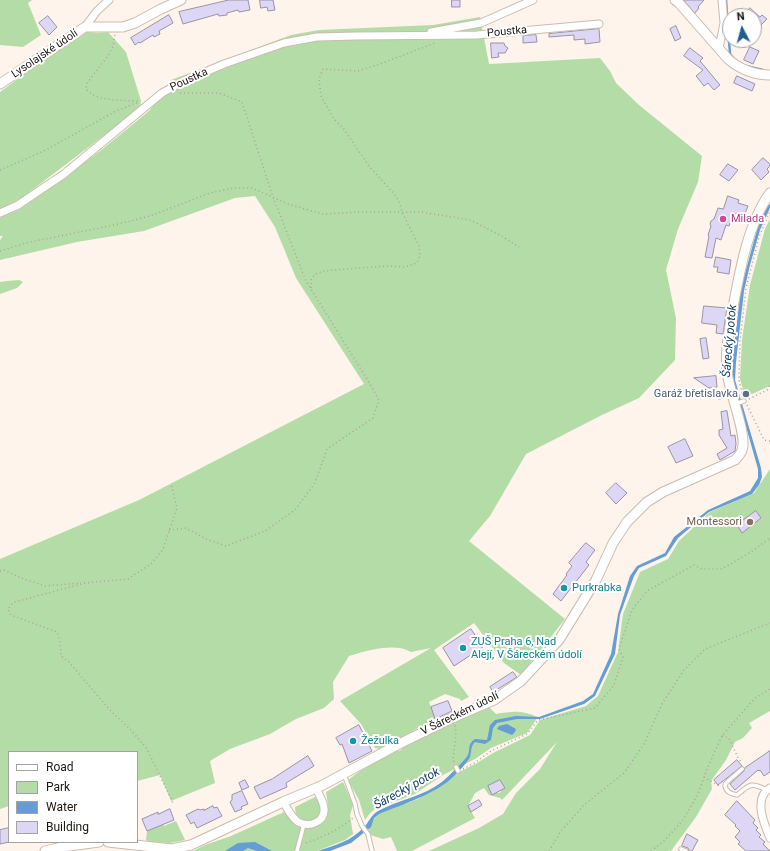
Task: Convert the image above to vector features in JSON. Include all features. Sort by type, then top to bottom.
[{"type":"street","points":[[85,27],[109,0]]},
{"type":"street","name":"Lysolajské údolí","points":[[0,84],[85,27],[124,27],[181,0]]},
{"type":"street","name":"Poustka","points":[[414,35],[481,23],[533,0]]},
{"type":"street","points":[[675,0],[735,66],[762,75],[770,76]]},
{"type":"street","points":[[719,48],[724,23],[722,0]]},
{"type":"street","name":"Poustka","points":[[0,213],[18,205],[64,174],[162,93],[184,81],[224,64],[284,43],[318,37],[477,35],[599,24]]},
{"type":"street","name":"V Šáreckém údolí","points":[[117,843],[172,849],[191,846],[316,788],[454,717],[494,700],[521,681],[559,640],[596,580],[612,543],[627,522],[647,502],[663,492],[735,460],[743,450],[743,434],[726,370],[726,348],[737,287],[750,234],[762,203],[770,193]]},
{"type":"street","points":[[283,802],[298,822],[313,824],[320,819],[325,810],[316,788]]},
{"type":"street","points":[[769,789],[762,803],[761,810],[770,838]]},
{"type":"street","points":[[45,851],[92,843]]},
{"type":"lane","points":[[736,404],[744,401]]},
{"type":"lane","points":[[456,767],[458,771]]},
{"type":"lane","points":[[742,769],[725,786],[726,789],[734,794],[737,794],[752,784],[769,789]]},
{"type":"lane","points":[[344,774],[356,804],[357,814],[362,826],[368,834],[372,851]]},
{"type":"lane","points":[[297,851],[304,824]]},
{"type":"lane","points":[[681,849],[686,851]]},
{"type":"path","points":[[0,170],[44,151],[116,111],[142,101],[96,97],[90,94],[86,89],[87,83],[110,51],[115,28]]},
{"type":"path","points":[[311,288],[311,280],[315,274],[324,271],[367,266],[406,267],[417,263],[420,256],[419,246],[395,195],[369,166],[343,128],[334,119],[321,96],[319,79],[323,69],[358,71],[435,43],[441,35]]},
{"type":"path","points":[[169,530],[186,528],[226,546],[264,531],[294,510],[315,483],[327,449],[373,418],[379,400],[368,379],[306,281],[273,197],[242,102],[219,93],[176,93]]},
{"type":"path","points":[[0,251],[30,242],[150,216],[210,193],[234,188],[252,188],[288,204],[322,214],[360,212],[420,212],[470,220],[500,235],[519,247]]},
{"type":"path","points":[[770,211],[759,237],[746,288],[740,341],[739,380],[744,401],[748,405],[764,440],[770,441]]},
{"type":"path","points":[[744,401],[767,390],[770,385]]},
{"type":"path","points":[[0,571],[4,570],[21,578],[45,586],[128,579],[151,564],[163,549],[177,508],[171,484]]},
{"type":"path","points":[[458,771],[476,762],[491,751],[527,734],[538,720],[595,708],[614,685],[623,658],[619,649],[632,610],[647,591],[694,565],[702,569],[722,569],[751,552],[770,538]]},
{"type":"path","points":[[85,583],[15,602],[8,609],[12,615],[57,632],[60,641],[61,656],[69,662],[108,709],[131,730],[148,749],[173,803]]},
{"type":"path","points":[[549,851],[561,831],[584,805],[624,773],[644,744],[662,704],[684,670],[705,649],[770,623]]},
{"type":"path","points":[[651,851],[664,841],[683,820],[698,794],[704,776],[722,736],[755,698],[770,690]]},
{"type":"path","points":[[454,717],[456,735],[453,759],[456,767]]},
{"type":"path","points":[[722,736],[729,738],[742,764],[742,769]]},
{"type":"path","points":[[704,776],[718,786],[725,786]]},
{"type":"path","points":[[298,846],[327,835],[342,826],[357,814]]},
{"type":"green space","points":[[0,0],[32,0],[28,3],[41,35],[23,47],[0,45]]},
{"type":"green space","points":[[480,17],[489,64],[600,58],[610,71],[616,83],[639,105],[702,156],[698,182],[678,229],[666,270],[676,318],[675,360],[639,398],[526,454],[490,516],[469,541],[565,619],[521,675],[504,663],[474,623],[434,650],[469,697],[461,701],[460,699],[445,694],[429,702],[435,719],[379,749],[375,748],[361,724],[340,701],[431,648],[411,652],[405,649],[380,648],[349,656],[333,682],[334,699],[324,708],[296,719],[270,734],[230,749],[210,761],[215,783],[171,801],[160,775],[138,781],[138,751],[8,751],[8,806],[0,809],[0,559],[139,500],[364,384],[296,278],[275,227],[255,196],[235,198],[144,231],[77,242],[0,260],[0,240],[3,236],[0,236],[0,217],[20,209],[100,151],[149,111],[171,80],[291,35],[319,30],[433,25]]},
{"type":"green space","points":[[87,32],[108,32],[126,52],[141,101],[140,108],[15,203],[0,209],[0,92],[42,61]]},
{"type":"green space","points":[[770,219],[770,386],[745,397],[740,379],[742,340],[750,285],[765,229]]},
{"type":"green space","points":[[19,280],[23,282],[17,288],[0,294],[0,282]]},
{"type":"green space","points":[[770,469],[770,711],[749,723],[752,728],[743,738],[735,742],[726,760],[711,781],[712,789],[696,817],[671,851],[429,851],[479,828],[503,814],[516,793],[540,769],[557,742],[502,800],[489,795],[484,788],[475,793],[468,806],[475,818],[412,851],[397,851],[391,837],[383,839],[370,835],[368,828],[376,814],[418,799],[446,779],[493,753],[530,735],[540,720],[586,706],[598,696],[618,652],[623,614],[640,572],[668,559],[679,541],[710,512],[754,493]],"holes":[[[756,511],[761,518],[742,532],[737,525]],[[500,780],[504,787],[500,790],[501,792],[492,794],[488,786]]]},
{"type":"green space","points":[[488,706],[496,714],[517,712],[527,713],[538,717],[527,733],[491,748],[475,759],[443,775],[415,794],[375,809],[365,820],[359,800],[348,780],[382,755],[397,749],[399,751],[402,749],[401,747]]},
{"type":"green space","points":[[343,782],[353,805],[350,815],[353,834],[345,840],[317,851],[193,851],[284,812],[301,826],[311,827],[316,825],[324,818],[328,811],[326,792]]},
{"type":"green space","points":[[315,797],[320,804],[320,811],[312,820],[307,822],[301,821],[297,816],[295,807]]},
{"type":"green space","points":[[158,812],[164,826],[176,821],[185,840],[170,843],[148,842],[146,839],[147,831],[163,824]]},
{"type":"water","points":[[770,204],[770,208],[760,230],[744,291],[735,380],[761,468],[762,477],[759,485],[752,494],[709,512],[678,538],[666,556],[639,568],[634,576],[620,615],[615,654],[595,696],[584,704],[540,719],[517,719],[497,723],[493,728],[491,740],[485,744],[475,742],[472,746],[470,757],[467,762],[447,782],[419,798],[379,814],[374,818],[371,827],[351,843],[330,851],[318,851],[343,842],[354,836],[378,811],[427,791],[442,782],[468,755],[470,745],[475,739],[487,740],[490,725],[495,720],[516,716],[539,717],[583,701],[593,694],[611,654],[618,614],[630,576],[637,566],[665,553],[674,537],[708,510],[750,491],[758,478],[758,469],[733,381],[732,364],[741,288],[758,226],[766,207]]},
{"type":"water","points":[[507,724],[516,729],[512,735],[497,729],[499,726]]},
{"type":"water","points":[[255,842],[272,851],[257,851],[248,848],[243,851],[225,851],[238,843]]},
{"type":"building","points":[[229,0],[248,0],[250,10],[239,12],[238,10],[227,13],[227,15],[219,16],[218,14],[183,24],[179,12]]},
{"type":"building","points":[[260,0],[273,0],[275,10],[268,11],[267,7],[261,8]]},
{"type":"building","points":[[452,0],[460,0],[460,7],[452,7]]},
{"type":"building","points":[[684,0],[704,0],[695,13]]},
{"type":"building","points":[[169,15],[173,23],[159,31],[160,34],[154,37],[153,35],[135,45],[131,38]]},
{"type":"building","points":[[762,15],[767,19],[762,24]]},
{"type":"building","points":[[48,16],[57,27],[49,35],[39,23]]},
{"type":"building","points":[[676,26],[681,38],[675,41],[670,29]]},
{"type":"building","points":[[599,29],[600,42],[585,44],[585,39],[574,40],[574,35],[549,37],[549,34]]},
{"type":"building","points":[[536,35],[537,42],[523,43],[523,36]]},
{"type":"building","points":[[491,43],[504,43],[508,48],[505,53],[498,53],[499,57],[492,58]]},
{"type":"building","points":[[690,48],[703,58],[700,61],[720,85],[714,90],[708,83],[704,86],[696,76],[703,70],[684,56]]},
{"type":"building","points":[[750,48],[759,51],[753,64],[744,60]]},
{"type":"building","points":[[737,76],[755,84],[752,91],[734,83]]},
{"type":"building","points":[[763,158],[770,164],[770,166],[767,169],[769,172],[761,180],[752,170]]},
{"type":"building","points":[[728,164],[738,170],[729,181],[720,175]]},
{"type":"building","name":"Milada","points":[[728,196],[739,200],[738,203],[748,206],[744,216],[734,213],[729,226],[726,225],[721,240],[716,238],[712,258],[705,257],[711,221],[714,219],[718,208],[723,209]]},
{"type":"building","points":[[716,257],[731,260],[729,274],[717,272],[718,267],[714,267]]},
{"type":"building","points":[[704,306],[727,308],[723,334],[716,333],[717,325],[702,323]]},
{"type":"building","points":[[706,338],[709,358],[703,359],[700,339]]},
{"type":"building","points":[[716,376],[717,387],[709,388],[694,378]]},
{"type":"building","points":[[723,390],[725,398],[718,399],[716,392]]},
{"type":"building","points":[[727,411],[731,436],[735,435],[735,451],[720,460],[717,454],[727,448],[719,435],[719,430],[723,429],[721,412]]},
{"type":"building","points":[[685,439],[693,456],[676,463],[668,447]]},
{"type":"building","points":[[616,483],[627,493],[616,504],[606,493]]},
{"type":"building","points":[[756,511],[761,518],[742,533],[737,525]]},
{"type":"building","points":[[586,543],[595,550],[586,562],[589,565],[561,601],[553,594],[572,566],[569,563]]},
{"type":"building","name":"ZUŠ Praha 6, Nad Alejí, V Šáreckém údolí","points":[[471,629],[483,647],[454,666],[443,648]]},
{"type":"building","points":[[513,672],[517,677],[493,692],[490,687]]},
{"type":"building","points":[[448,701],[452,711],[435,719],[431,707]]},
{"type":"building","name":"Žežulka","points":[[359,725],[372,751],[349,763],[342,744],[340,745],[336,738]]},
{"type":"building","points":[[770,751],[770,772],[764,776],[760,770],[758,770],[735,790],[730,784],[744,771],[745,768]]},
{"type":"building","points":[[308,756],[314,766],[286,783],[287,787],[260,799],[254,787],[272,779]]},
{"type":"building","points":[[737,760],[742,766],[718,785],[714,780]]},
{"type":"building","points":[[245,780],[249,787],[242,790],[239,783]]},
{"type":"building","points":[[500,780],[505,788],[492,795],[488,786]]},
{"type":"building","points":[[242,791],[248,804],[235,812],[230,802],[232,800],[232,795]]},
{"type":"building","points":[[479,800],[482,805],[471,812],[468,806]]},
{"type":"building","points":[[737,801],[755,820],[753,823],[758,828],[756,830],[761,835],[759,837],[765,842],[763,844],[770,851],[746,851],[738,844],[740,842],[735,837],[740,831],[725,815]]},
{"type":"building","points":[[213,806],[214,808],[217,807],[222,816],[197,828],[194,822],[191,824],[186,815],[198,809],[204,810]]},
{"type":"building","points":[[170,809],[174,820],[147,831],[142,819],[158,812],[158,814]]},
{"type":"building","points":[[8,828],[8,842],[0,844],[0,830]]},
{"type":"building","points":[[687,834],[698,840],[692,851],[689,851],[688,848],[682,846]]},
{"type":"waterway","points":[[726,0],[730,54],[733,58]]},
{"type":"waterway","points":[[746,66],[763,70]]},
{"type":"place","name":"Milada","points":[[723,219]]},
{"type":"place","name":"Garáž břetislavka","points":[[746,394]]},
{"type":"place","name":"Montessori","points":[[750,522]]},
{"type":"place","name":"Purkrabka","points":[[564,588]]},
{"type":"place","name":"ZUŠ Praha 6, Nad Alejí, V Šáreckém údolí","points":[[463,648]]},
{"type":"place","name":"Žežulka","points":[[353,741]]},
{"type":"water label","name":"Šárecký potok","points":[[730,341]]},
{"type":"water label","name":"Šárecký potok","points":[[407,789]]}]
